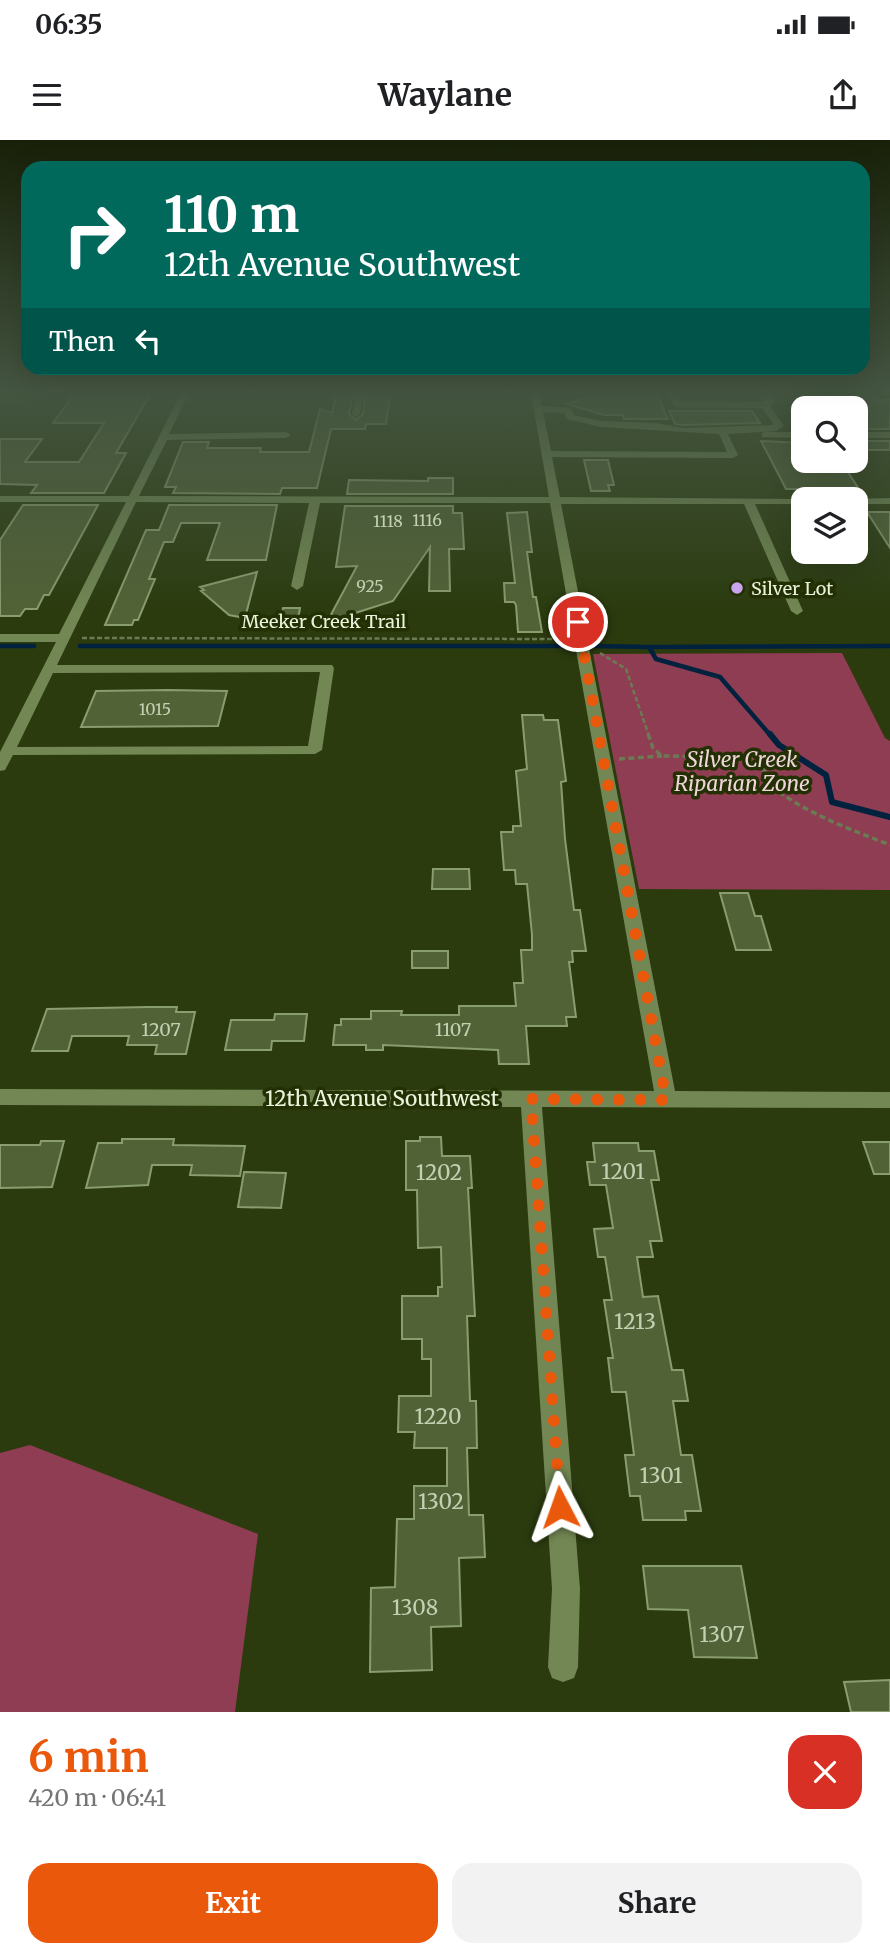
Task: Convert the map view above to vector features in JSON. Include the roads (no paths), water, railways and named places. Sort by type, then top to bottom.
[{"type":"street","points":[[0,767],[49,669],[69,638],[149,466]]},
{"type":"street","points":[[549,466],[666,1100]]},
{"type":"street","points":[[0,510],[4,499],[791,501]]},
{"type":"street","points":[[297,586],[315,500]]},
{"type":"street","points":[[748,500],[797,611]]},
{"type":"street","points":[[868,501],[890,501]]},
{"type":"street","points":[[0,638],[69,638]]},
{"type":"street","points":[[8,751],[315,750],[327,668],[49,669]]},
{"type":"street","name":"12th Avenue Southwest","points":[[0,1097],[890,1100]]},
{"type":"street","points":[[531,1099],[566,1589],[563,1667]]},
{"type":"waterway","points":[[0,646],[34,646]]},
{"type":"waterway","points":[[80,646],[571,646]]},
{"type":"waterway","points":[[595,646],[649,647]]},
{"type":"waterway","points":[[649,647],[890,646]]},
{"type":"waterway","points":[[649,647],[656,659],[720,677],[771,736]]},
{"type":"waterway","points":[[770,734],[779,745],[826,775],[832,802],[890,817]]},
{"type":"place","name":"Silver Lot","points":[[737,588]]},
{"type":"park label","name":"Silver Creek Riparian Zone","points":[[742,771]]}]
